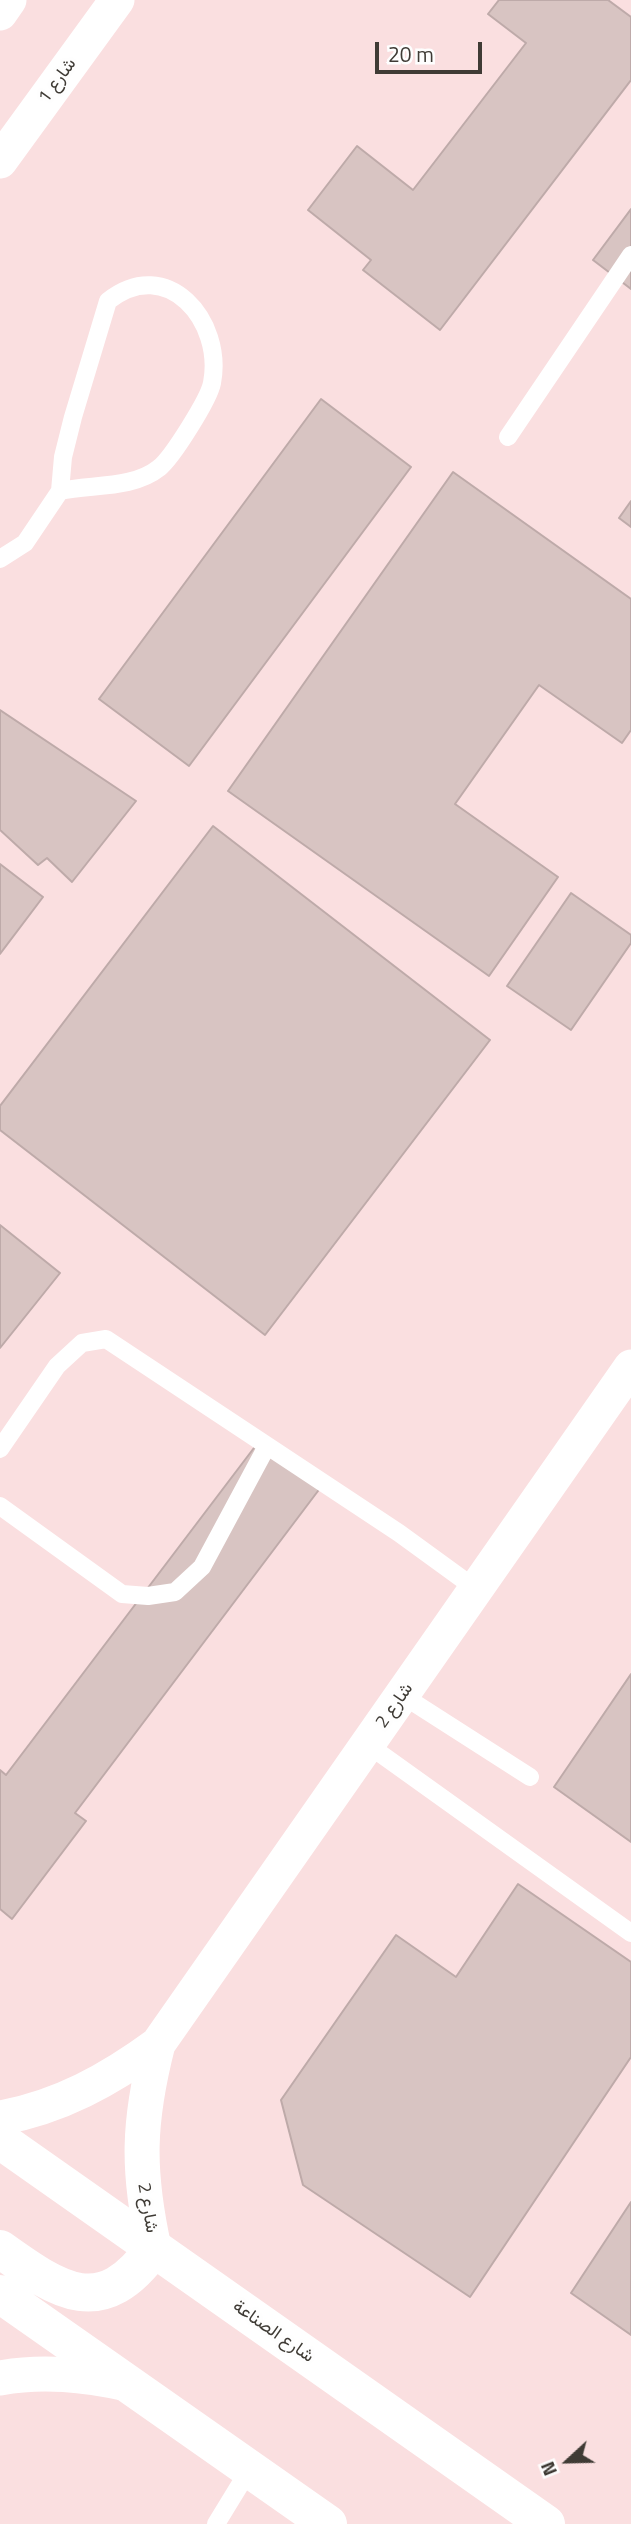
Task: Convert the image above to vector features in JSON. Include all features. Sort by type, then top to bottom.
[{"type":"street","points":[[0,13],[9,0]]},
{"type":"street","name":"شارع 1","points":[[0,161],[117,0]]},
{"type":"street","name":"شارع 2","points":[[0,2118],[25,2113],[72,2097],[117,2074],[158,2044],[631,1367]]},
{"type":"street","name":"شارع 2","points":[[154,2248],[143,2198],[140,2146],[145,2095],[158,2044]]},
{"type":"street","name":"شارع الصناعة","points":[[0,2140],[546,2524]]},
{"type":"street","points":[[0,2249],[44,2280],[73,2293],[98,2293],[119,2286],[138,2271],[154,2248]]},
{"type":"street","points":[[0,2294],[249,2470],[305,2513]]},
{"type":"street","points":[[0,2378],[34,2372],[88,2376],[129,2384]]},
{"type":"lane","points":[[509,437],[631,255]]},
{"type":"lane","points":[[0,559],[25,543],[60,491],[63,457],[73,416],[108,301],[136,285],[153,285],[177,291],[193,307],[204,325],[213,356],[212,384],[193,422],[159,468],[116,484],[60,491]]},
{"type":"lane","points":[[0,1449],[57,1366],[82,1343],[106,1339],[399,1533],[476,1589]]},
{"type":"lane","points":[[0,1506],[122,1594],[148,1596],[175,1592],[202,1567],[267,1446]]},
{"type":"lane","points":[[402,1695],[530,1777]]},
{"type":"lane","points":[[368,1744],[631,1933]]},
{"type":"lane","points":[[216,2524],[249,2470]]},
{"type":"shaded area","points":[[0,0],[631,0],[631,2524],[0,2524]]},
{"type":"building","points":[[499,0],[608,0],[631,17],[631,80],[440,330],[363,270],[371,260],[308,210],[357,146],[413,190],[526,43],[488,14]]},
{"type":"building","points":[[631,209],[631,289],[593,260]]},
{"type":"building","points":[[321,399],[411,467],[189,766],[99,699]]},
{"type":"building","points":[[453,472],[631,599],[631,730],[622,743],[539,685],[455,804],[558,877],[489,976],[228,791]]},
{"type":"building","points":[[631,501],[631,527],[619,518]]},
{"type":"building","points":[[0,710],[136,801],[72,882],[47,858],[38,865],[0,830]]},
{"type":"building","points":[[213,826],[490,1040],[265,1335],[0,1130],[0,1106]]},
{"type":"building","points":[[0,864],[43,897],[0,954]]},
{"type":"building","points":[[571,893],[631,935],[631,943],[571,1030],[507,986]]},
{"type":"building","points":[[0,1225],[60,1273],[0,1348]]},
{"type":"building","points":[[263,1436],[324,1483],[75,1813],[86,1821],[12,1919],[0,1909],[0,1770],[6,1775]]},
{"type":"building","points":[[631,1674],[631,1842],[554,1787]]},
{"type":"building","points":[[518,1884],[631,1962],[631,2057],[470,2297],[303,2185],[281,2100],[396,1935],[456,1977]]},
{"type":"building","points":[[631,2202],[631,2335],[571,2293]]}]
